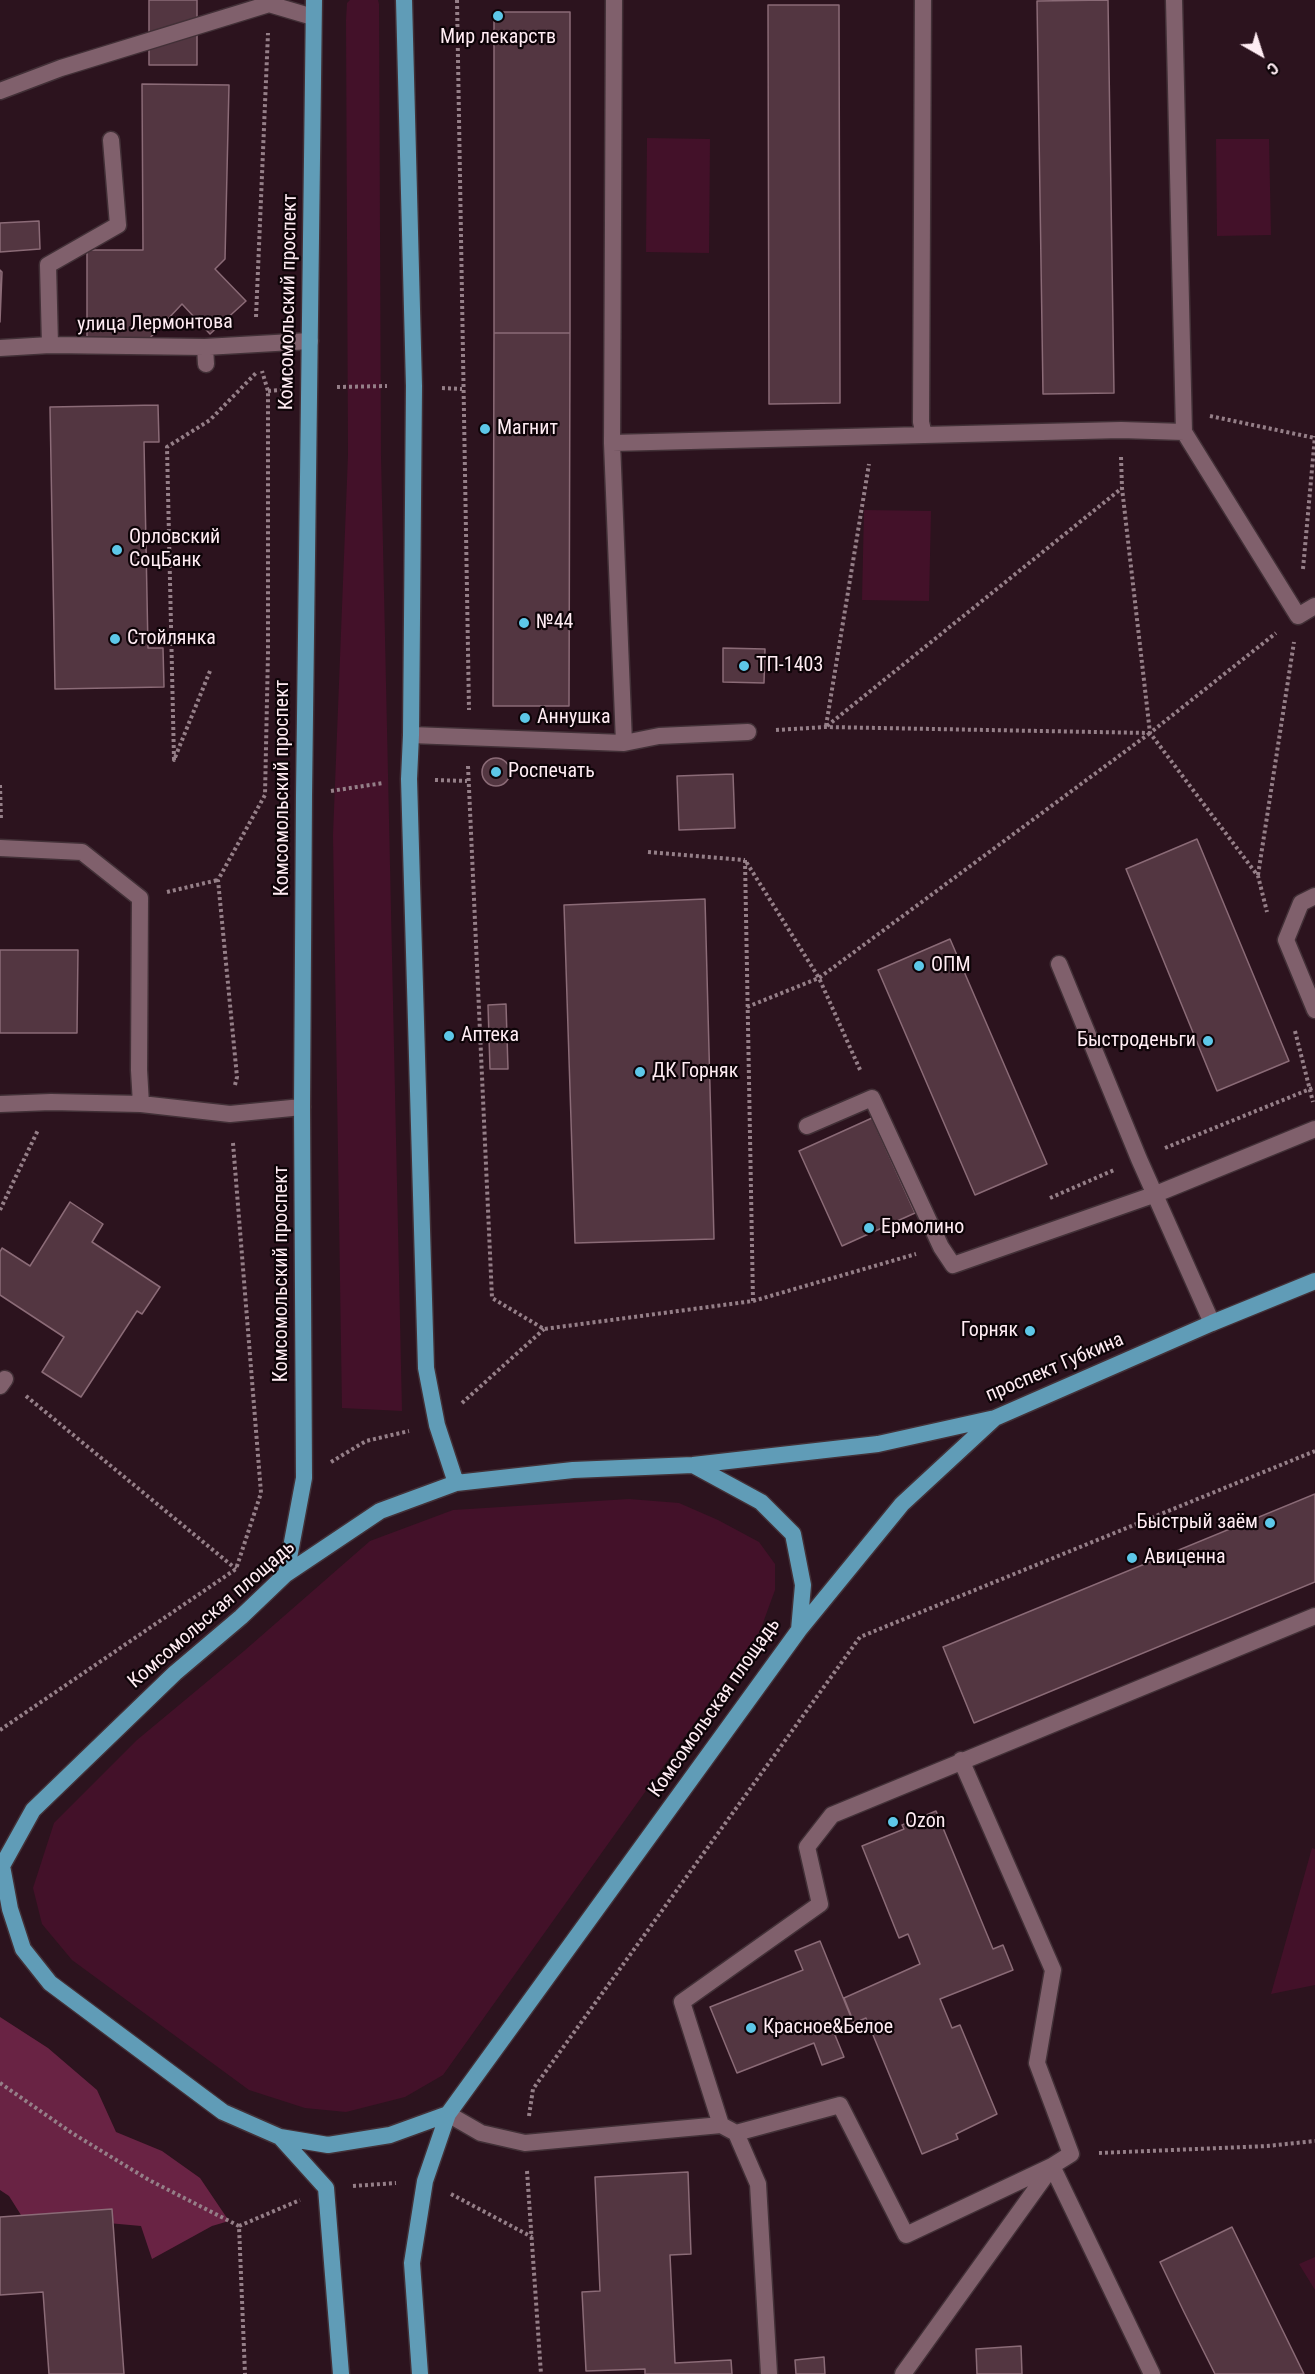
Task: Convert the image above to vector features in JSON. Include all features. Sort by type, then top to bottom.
[{"type":"main road","name":"Комсомольский проспект","points":[[286,1574],[304,1478],[302,1107],[304,795],[314,0]]},
{"type":"main road","points":[[404,0],[414,386],[409,779],[426,1368],[437,1425],[456,1483]]},
{"type":"main road","name":"проспект Губкина","points":[[693,1465],[878,1444],[995,1418],[1212,1323],[1315,1281]]},
{"type":"main road","points":[[799,1630],[902,1504],[995,1418]]},
{"type":"main road","name":"Комсомольская площадь","points":[[693,1465],[761,1502],[793,1534],[803,1585],[799,1630],[448,2114],[390,2135],[328,2145],[280,2137],[223,2112],[50,1983],[23,1949],[10,1909],[1,1866],[33,1810],[175,1673],[241,1617],[286,1574],[380,1511],[456,1483],[573,1470],[693,1465]]},
{"type":"main road","points":[[420,2374],[412,2263],[425,2181],[448,2114]]},
{"type":"main road","points":[[280,2137],[326,2188],[341,2374]]},
{"type":"lane","points":[[614,0],[612,442],[624,743]]},
{"type":"lane","points":[[923,0],[921,422],[924,435]]},
{"type":"lane","points":[[1174,0],[1184,432],[1298,615],[1315,606]]},
{"type":"lane","points":[[0,91],[60,68],[269,4],[313,17]]},
{"type":"lane","points":[[50,345],[48,265],[118,225],[111,140]]},
{"type":"lane","name":"улица Лермонтова","points":[[0,348],[50,345],[206,356],[254,343],[310,341]]},
{"type":"lane","points":[[612,442],[650,443],[874,435],[1121,430],[1184,432]]},
{"type":"lane","points":[[411,735],[624,743],[659,736],[748,732]]},
{"type":"lane","points":[[1,848],[82,852],[140,898],[139,1070],[141,1104]]},
{"type":"lane","points":[[1315,897],[1301,903],[1286,940],[1315,1010]]},
{"type":"lane","points":[[1059,964],[1139,1159],[1212,1323]]},
{"type":"lane","points":[[807,1126],[872,1098],[941,1247],[953,1265],[1156,1194],[1315,1129]]},
{"type":"lane","points":[[0,1104],[51,1102],[141,1104],[230,1114],[302,1107]]},
{"type":"lane","points":[[720,2125],[682,2002],[820,1904],[807,1847],[832,1815],[1315,1616]]},
{"type":"lane","points":[[736,2133],[840,2105],[906,2235],[1052,2166],[1071,2154],[1037,2064],[1053,1970],[962,1760]]},
{"type":"lane","points":[[448,2114],[481,2133],[525,2143],[720,2125],[736,2133],[758,2184],[769,2374]]},
{"type":"lane","points":[[903,2374],[1052,2166]]},
{"type":"lane","points":[[1052,2166],[1152,2374]]},
{"type":"path","points":[[457,0],[462,388],[470,737],[468,781],[492,1298],[544,1329],[753,1301],[941,1247]]},
{"type":"path","points":[[254,343],[269,4]]},
{"type":"path","points":[[0,1730],[236,1569],[261,1493],[230,1114],[237,1077],[218,880],[265,795],[268,653],[268,391],[261,366],[253,378],[210,420],[167,447],[174,760],[210,671]]},
{"type":"path","points":[[268,391],[308,387],[462,388]]},
{"type":"path","points":[[1121,430],[1122,488],[1150,733],[1258,876]]},
{"type":"path","points":[[826,726],[874,435]]},
{"type":"path","points":[[1269,920],[1258,876],[1298,615],[1315,436]]},
{"type":"path","points":[[826,726],[1122,488]]},
{"type":"path","points":[[747,1007],[819,978],[1150,733],[1298,615]]},
{"type":"path","points":[[748,732],[826,726],[1150,733]]},
{"type":"path","points":[[265,795],[304,795],[409,779],[468,781]]},
{"type":"path","points":[[0,785],[1,848]]},
{"type":"path","points":[[648,852],[745,860]]},
{"type":"path","points":[[745,860],[819,978],[872,1098]]},
{"type":"path","points":[[745,860],[753,1301]]},
{"type":"path","points":[[140,898],[218,880]]},
{"type":"path","points":[[1293,1021],[1309,1089]]},
{"type":"path","points":[[1046,1200],[1315,1087]]},
{"type":"path","points":[[0,1210],[51,1102]]},
{"type":"path","points":[[3,1383],[236,1569]]},
{"type":"path","points":[[0,2083],[72,2133],[149,2180],[239,2226]]},
{"type":"path","points":[[1071,2154],[1268,2146],[1315,2141]]},
{"type":"path","points":[[239,2226],[326,2188],[425,2181],[533,2237]]},
{"type":"path","points":[[239,2226],[245,2374]]},
{"type":"shaded area","points":[[350,0],[378,0],[379,4],[381,456],[402,1411],[342,1408],[333,835],[348,455],[346,20],[347,3]]},
{"type":"shaded area","points":[[647,138],[710,139],[709,253],[646,252]]},
{"type":"shaded area","points":[[1216,139],[1269,139],[1271,235],[1217,236]]},
{"type":"shaded area","points":[[864,510],[931,511],[929,601],[862,600]]},
{"type":"shaded area","points":[[629,1499],[679,1503],[718,1520],[759,1542],[775,1564],[775,1590],[760,1631],[443,2075],[405,2097],[346,2112],[305,2108],[249,2090],[72,1960],[42,1924],[33,1888],[54,1823],[137,1740],[244,1651],[370,1541],[453,1510]]},
{"type":"shaded area","points":[[1312,1848],[1315,1849],[1315,1985],[1271,1994]]},
{"type":"shaded area","points":[[0,2017],[48,2048],[97,2090],[116,2132],[162,2151],[200,2178],[229,2221],[212,2226],[152,2259],[141,2226],[108,2223],[26,2223],[9,2196],[0,2190]]},
{"type":"shaded area","points":[[1315,2257],[1315,2290],[1299,2264]]},
{"type":"building","points":[[149,0],[197,0],[197,65],[149,65]]},
{"type":"building","points":[[1108,0],[1114,393],[1043,394],[1037,1]]},
{"type":"building","points":[[768,5],[839,5],[840,403],[769,404]]},
{"type":"building","points":[[494,12],[570,12],[570,333],[494,333]]},
{"type":"building","points":[[142,84],[229,85],[225,259],[215,269],[246,301],[210,334],[182,304],[149,339],[87,340],[87,250],[143,250]]},
{"type":"building","points":[[39,221],[40,249],[0,252],[0,223]]},
{"type":"building","points":[[0,270],[2,272],[0,322]]},
{"type":"building","points":[[494,333],[570,333],[569,706],[493,706]]},
{"type":"building","points":[[158,405],[159,442],[144,442],[148,648],[163,648],[164,687],[55,689],[50,407]]},
{"type":"building","name":"ТП-1403","points":[[723,648],[765,649],[764,683],[723,682]]},
{"type":"building","name":"Роспечать","points":[[496,758],[506,762],[510,772],[506,782],[496,786],[486,782],[482,772],[486,762]]},
{"type":"building","points":[[733,774],[735,828],[679,830],[677,776]]},
{"type":"building","points":[[1197,839],[1289,1061],[1217,1091],[1126,869]]},
{"type":"building","name":"ДК Горняк","points":[[705,899],[714,1239],[575,1243],[564,905]]},
{"type":"building","points":[[950,939],[1047,1164],[975,1195],[878,970]]},
{"type":"building","points":[[0,950],[78,950],[77,1033],[0,1033]]},
{"type":"building","points":[[506,1004],[508,1069],[490,1069],[488,1005]]},
{"type":"building","points":[[872,1118],[915,1213],[842,1246],[799,1151]]},
{"type":"building","points":[[70,1202],[103,1224],[92,1242],[160,1287],[142,1314],[137,1311],[81,1397],[42,1372],[64,1337],[0,1295],[0,1252],[2,1248],[30,1266]]},
{"type":"building","points":[[1315,1494],[1315,1582],[974,1723],[943,1647]]},
{"type":"building","points":[[936,1811],[993,1949],[1003,1945],[1013,1970],[940,1999],[952,2028],[960,2025],[997,2114],[956,2134],[958,2139],[922,2154],[866,2018],[854,2023],[844,1998],[920,1964],[908,1934],[899,1938],[862,1846],[904,1829],[902,1825]]},
{"type":"building","points":[[820,1941],[855,2027],[835,2035],[844,2057],[822,2065],[814,2043],[737,2073],[710,2007],[803,1970],[795,1951]]},
{"type":"building","points":[[688,2172],[691,2254],[670,2255],[675,2363],[731,2360],[732,2374],[645,2374],[645,2369],[586,2371],[582,2292],[600,2291],[595,2177]]},
{"type":"building","points":[[112,2209],[124,2374],[49,2374],[43,2292],[0,2295],[0,2217]]},
{"type":"building","points":[[1232,2227],[1304,2374],[1215,2374],[1184,2312],[1160,2262]]},
{"type":"building","points":[[1021,2346],[1022,2374],[977,2374],[976,2349]]},
{"type":"building","points":[[824,2357],[825,2374],[796,2374],[795,2360]]},
{"type":"place","name":"Мир лекарств","points":[[498,16]]},
{"type":"place","name":"Магнит","points":[[485,429]]},
{"type":"place","name":"Орловский СоцБанк","points":[[117,550]]},
{"type":"place","name":"№44","points":[[524,623]]},
{"type":"place","name":"Стойлянка","points":[[115,639]]},
{"type":"place","name":"ТП-1403","points":[[744,666]]},
{"type":"place","name":"Аннушка","points":[[525,718]]},
{"type":"place","name":"Роспечать","points":[[496,772]]},
{"type":"place","name":"ОПМ","points":[[919,966]]},
{"type":"place","name":"Аптека","points":[[449,1036]]},
{"type":"place","name":"Быстроденьги","points":[[1208,1041]]},
{"type":"place","name":"ДК Горняк","points":[[640,1072]]},
{"type":"place","name":"Ермолино","points":[[869,1228]]},
{"type":"place","name":"Горняк","points":[[1030,1331]]},
{"type":"place","name":"Быстрый заём","points":[[1270,1523]]},
{"type":"place","name":"Авиценна","points":[[1132,1558]]},
{"type":"place","name":"Ozon","points":[[893,1822]]},
{"type":"place","name":"Красное&Белое","points":[[751,2028]]}]
